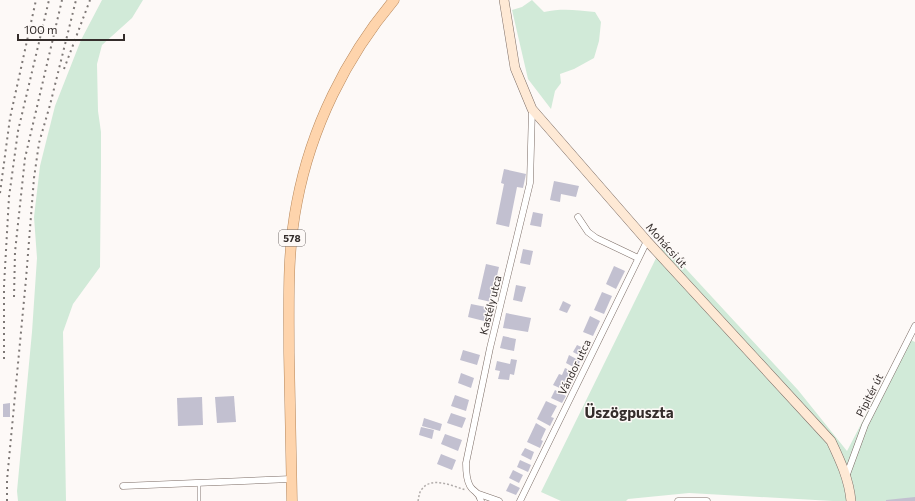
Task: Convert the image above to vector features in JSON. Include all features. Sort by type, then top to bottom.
[{"type":"main road","name":"578","points":[[292,501],[289,278],[292,238],[297,202],[304,170],[315,137],[329,103],[361,45],[394,0]]},
{"type":"main road","name":"Mohácsi út","points":[[504,0],[515,68],[532,109],[647,241],[831,441],[841,461],[849,487],[851,501]]},
{"type":"street","name":"Kastély utca","points":[[480,498],[470,486],[466,474],[466,463],[490,348],[530,183],[532,109]]},
{"type":"street","points":[[578,217],[588,232],[596,238],[638,258]]},
{"type":"street","name":"Vándor utca","points":[[520,501],[647,241]]},
{"type":"street","name":"Pipitér út","points":[[846,476],[865,425],[915,326]]},
{"type":"street","points":[[123,486],[291,479]]},
{"type":"street","points":[[480,498],[499,501]]},
{"type":"street","points":[[678,501],[707,501]]},
{"type":"lane","points":[[199,484],[199,501]]},
{"type":"path","points":[[418,501],[421,490],[428,483],[440,482],[466,490]]},
{"type":"green space","points":[[102,0],[143,0],[132,18],[102,45],[97,64],[98,111],[101,132],[100,267],[73,304],[63,332],[66,501],[18,501],[17,491],[32,332],[37,258],[34,217],[40,166],[55,106],[81,40]]},
{"type":"green space","points":[[532,0],[544,12],[575,10],[595,12],[601,22],[599,41],[594,58],[574,69],[560,74],[561,83],[555,91],[551,109],[528,79],[512,10],[522,7]]},
{"type":"green space","points":[[663,244],[798,390],[847,451],[906,338],[915,342],[915,501],[833,501],[689,493],[628,499],[626,501],[561,501],[541,492]]},
{"type":"building","points":[[504,169],[526,174],[523,188],[517,187],[509,227],[496,224],[504,184],[501,183]]},
{"type":"building","points":[[554,181],[579,186],[576,197],[561,194],[560,202],[550,200]]},
{"type":"building","points":[[533,212],[543,214],[541,227],[530,225]]},
{"type":"building","points":[[523,249],[533,251],[530,265],[520,263]]},
{"type":"building","points":[[486,264],[499,267],[491,302],[478,299]]},
{"type":"building","points":[[614,266],[625,271],[616,289],[606,284]]},
{"type":"building","points":[[516,285],[526,287],[522,302],[513,300]]},
{"type":"building","points":[[602,292],[612,296],[604,314],[594,310]]},
{"type":"building","points":[[563,301],[571,305],[567,313],[559,310]]},
{"type":"building","points":[[471,304],[491,308],[488,322],[468,317]]},
{"type":"building","points":[[506,313],[531,318],[528,332],[503,328]]},
{"type":"building","points":[[590,316],[600,321],[593,336],[583,332]]},
{"type":"building","points":[[503,336],[516,339],[514,351],[500,348]]},
{"type":"building","points":[[577,345],[588,350],[584,358],[573,352]]},
{"type":"building","points":[[463,350],[480,355],[477,365],[460,360]]},
{"type":"building","points":[[569,355],[580,361],[577,369],[566,363]]},
{"type":"building","points":[[511,359],[517,360],[514,375],[510,374],[509,380],[498,379],[500,371],[495,370],[497,361],[510,364]]},
{"type":"building","points":[[565,368],[576,373],[573,381],[570,379],[564,390],[553,385],[559,374],[562,375]]},
{"type":"building","points":[[461,373],[474,378],[471,388],[458,383]]},
{"type":"building","points":[[555,390],[566,396],[562,403],[551,398]]},
{"type":"building","points":[[455,395],[469,400],[466,411],[451,406]]},
{"type":"building","points":[[234,396],[236,422],[217,423],[215,397]]},
{"type":"building","points":[[202,397],[203,425],[178,426],[177,398]]},
{"type":"building","points":[[546,401],[557,406],[551,417],[554,418],[550,426],[537,419]]},
{"type":"building","points":[[10,403],[10,417],[3,417],[3,404]]},
{"type":"building","points":[[451,413],[466,418],[462,428],[447,423]]},
{"type":"building","points":[[424,418],[442,424],[440,431],[422,426]]},
{"type":"building","points":[[536,423],[546,429],[541,440],[543,441],[540,448],[527,442]]},
{"type":"building","points":[[421,427],[434,430],[432,439],[419,435]]},
{"type":"building","points":[[445,434],[462,440],[458,451],[441,444]]},
{"type":"building","points":[[525,448],[534,452],[531,460],[521,455]]},
{"type":"building","points":[[441,454],[456,460],[452,470],[437,464]]},
{"type":"building","points":[[520,460],[531,465],[528,472],[517,467]]},
{"type":"building","points":[[513,470],[523,475],[519,483],[509,478]]},
{"type":"building","points":[[510,483],[520,488],[516,495],[506,491]]},
{"type":"building","points":[[915,497],[915,501],[886,501],[886,500]]},
{"type":"railway","points":[[0,193],[10,118],[36,0]]},
{"type":"railway","points":[[4,359],[4,286],[9,197],[18,131],[49,0]]},
{"type":"railway","points":[[14,297],[15,252],[25,158],[62,0]]},
{"type":"railway","points":[[7,501],[7,480],[34,178],[39,143],[76,0]]},
{"type":"railway","points":[[64,69],[90,0]]},
{"type":"district","name":"Üszögpuszta","points":[[629,412]]}]
